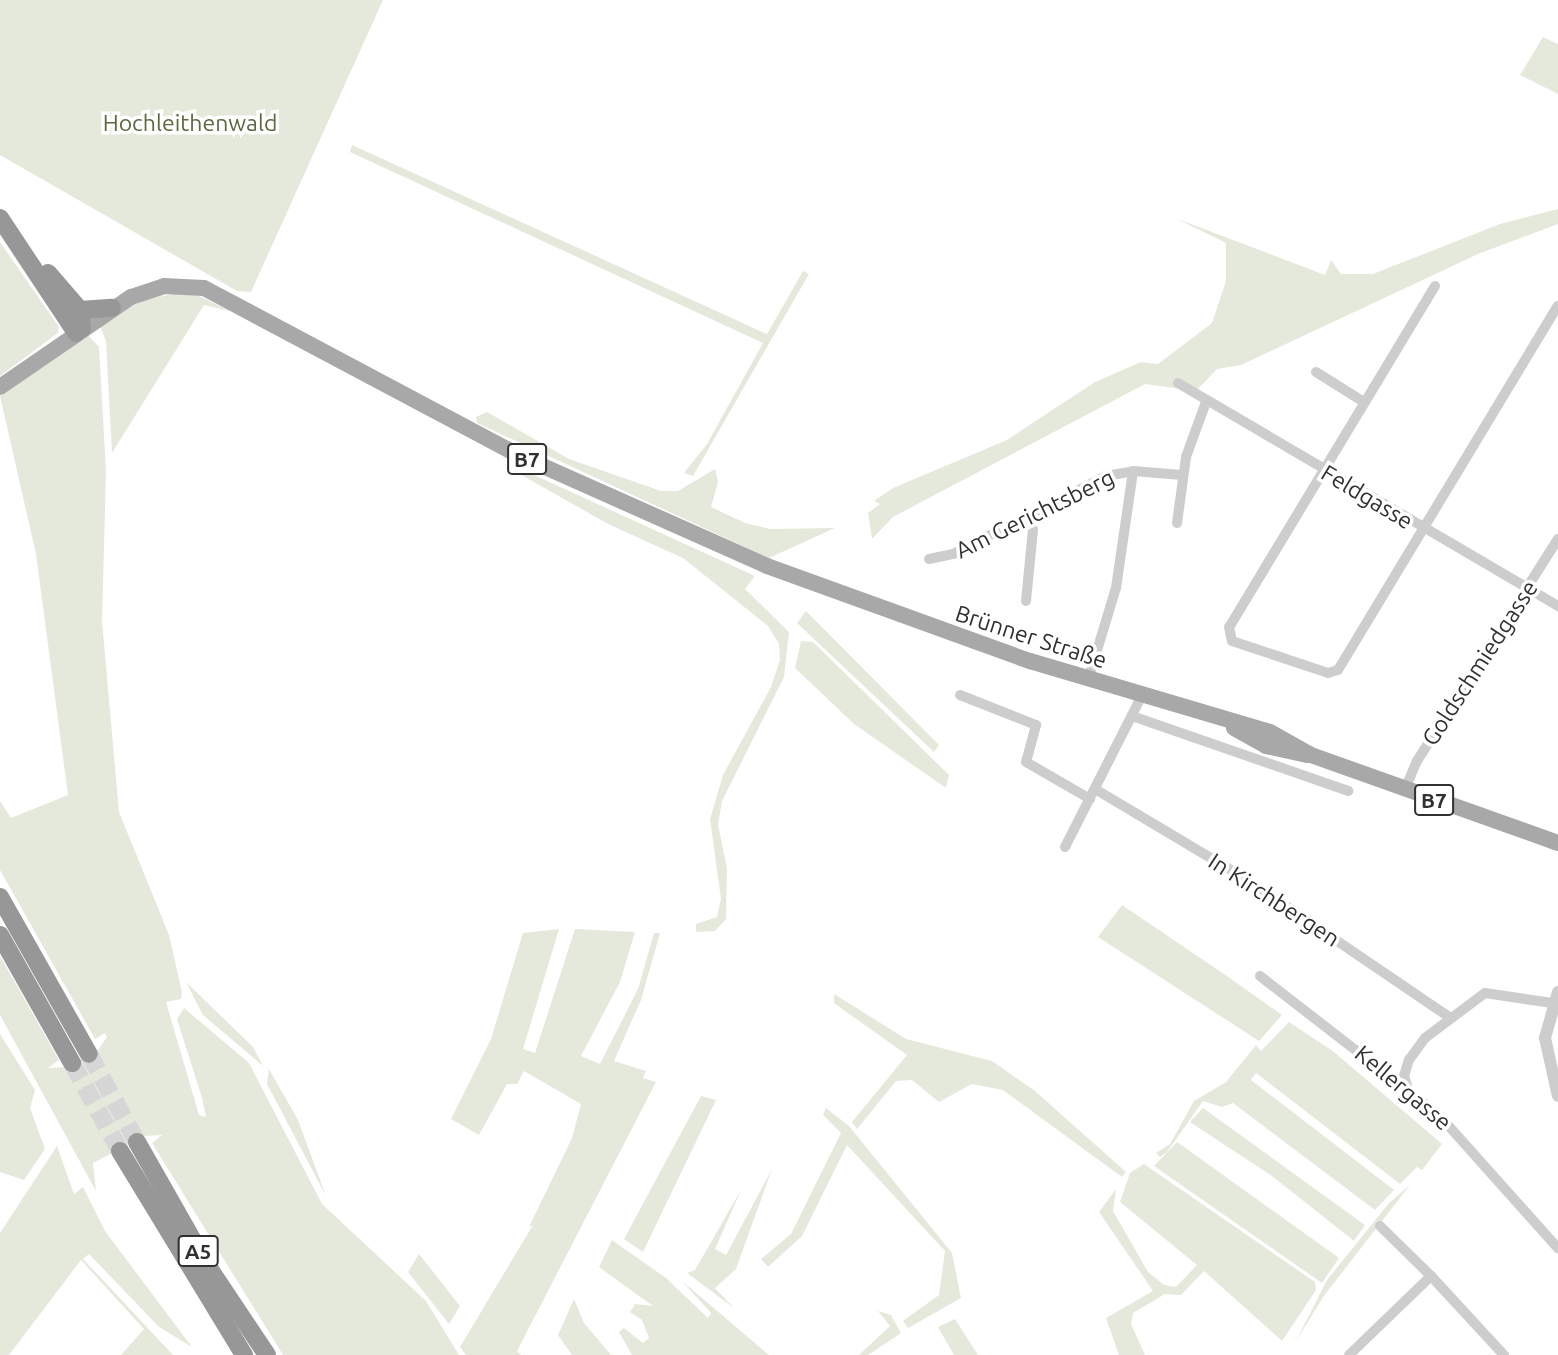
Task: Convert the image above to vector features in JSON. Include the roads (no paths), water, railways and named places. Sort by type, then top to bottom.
[{"type":"highway","points":[[0,218],[79,331]]},
{"type":"highway","points":[[19,243],[80,310],[79,331]]},
{"type":"highway","points":[[80,310],[112,308]]},
{"type":"highway","points":[[0,897],[89,1054]]},
{"type":"highway","points":[[0,935],[72,1063]]},
{"type":"highway","name":"A5","points":[[136,1142],[207,1265],[267,1355]]},
{"type":"highway","name":"A5","points":[[120,1151],[244,1355]]},
{"type":"main road","name":"Brünner Straße","points":[[112,308],[164,286],[212,291],[507,449],[767,566],[907,620],[1088,680],[1229,724],[1270,732],[1311,755],[1558,843]]},
{"type":"main road","name":"B7","points":[[0,387],[112,308]]},
{"type":"street","points":[[1435,286],[1229,626],[1232,641],[1334,673],[1558,306]]},
{"type":"street","points":[[1316,372],[1364,402]]},
{"type":"street","name":"Feldgasse","points":[[1178,383],[1322,471],[1558,606]]},
{"type":"street","points":[[1177,523],[1182,475],[1206,402]]},
{"type":"street","points":[[1088,680],[1116,588],[1133,471]]},
{"type":"street","name":"Am Gerichtsberg","points":[[929,559],[953,554],[1107,476],[1133,471],[1182,475]]},
{"type":"street","points":[[1026,601],[1033,530],[1027,515]]},
{"type":"street","name":"Goldschmiedgasse","points":[[1405,789],[1417,761],[1558,539]]},
{"type":"street","name":"In Kirchbergen","points":[[960,695],[1036,725],[1026,762],[1093,794],[1246,879],[1449,1017]]},
{"type":"street","points":[[1065,847],[1141,697]]},
{"type":"street","points":[[1132,716],[1348,791]]},
{"type":"street","name":"Kellergasse","points":[[1260,976],[1408,1089],[1457,1133],[1558,1248]]},
{"type":"street","points":[[1408,1089],[1404,1076],[1409,1060],[1449,1017],[1491,991],[1555,997],[1545,1047],[1558,1096]]},
{"type":"street","points":[[1380,1226],[1431,1276],[1504,1355]]},
{"type":"street","points":[[1349,1355],[1431,1276]]},
{"type":"tunnel","points":[[89,1054],[137,1142]]},
{"type":"tunnel","points":[[72,1063],[120,1151]]},
{"type":"park label","name":"Hochleithenwald","points":[[190,123]]}]
